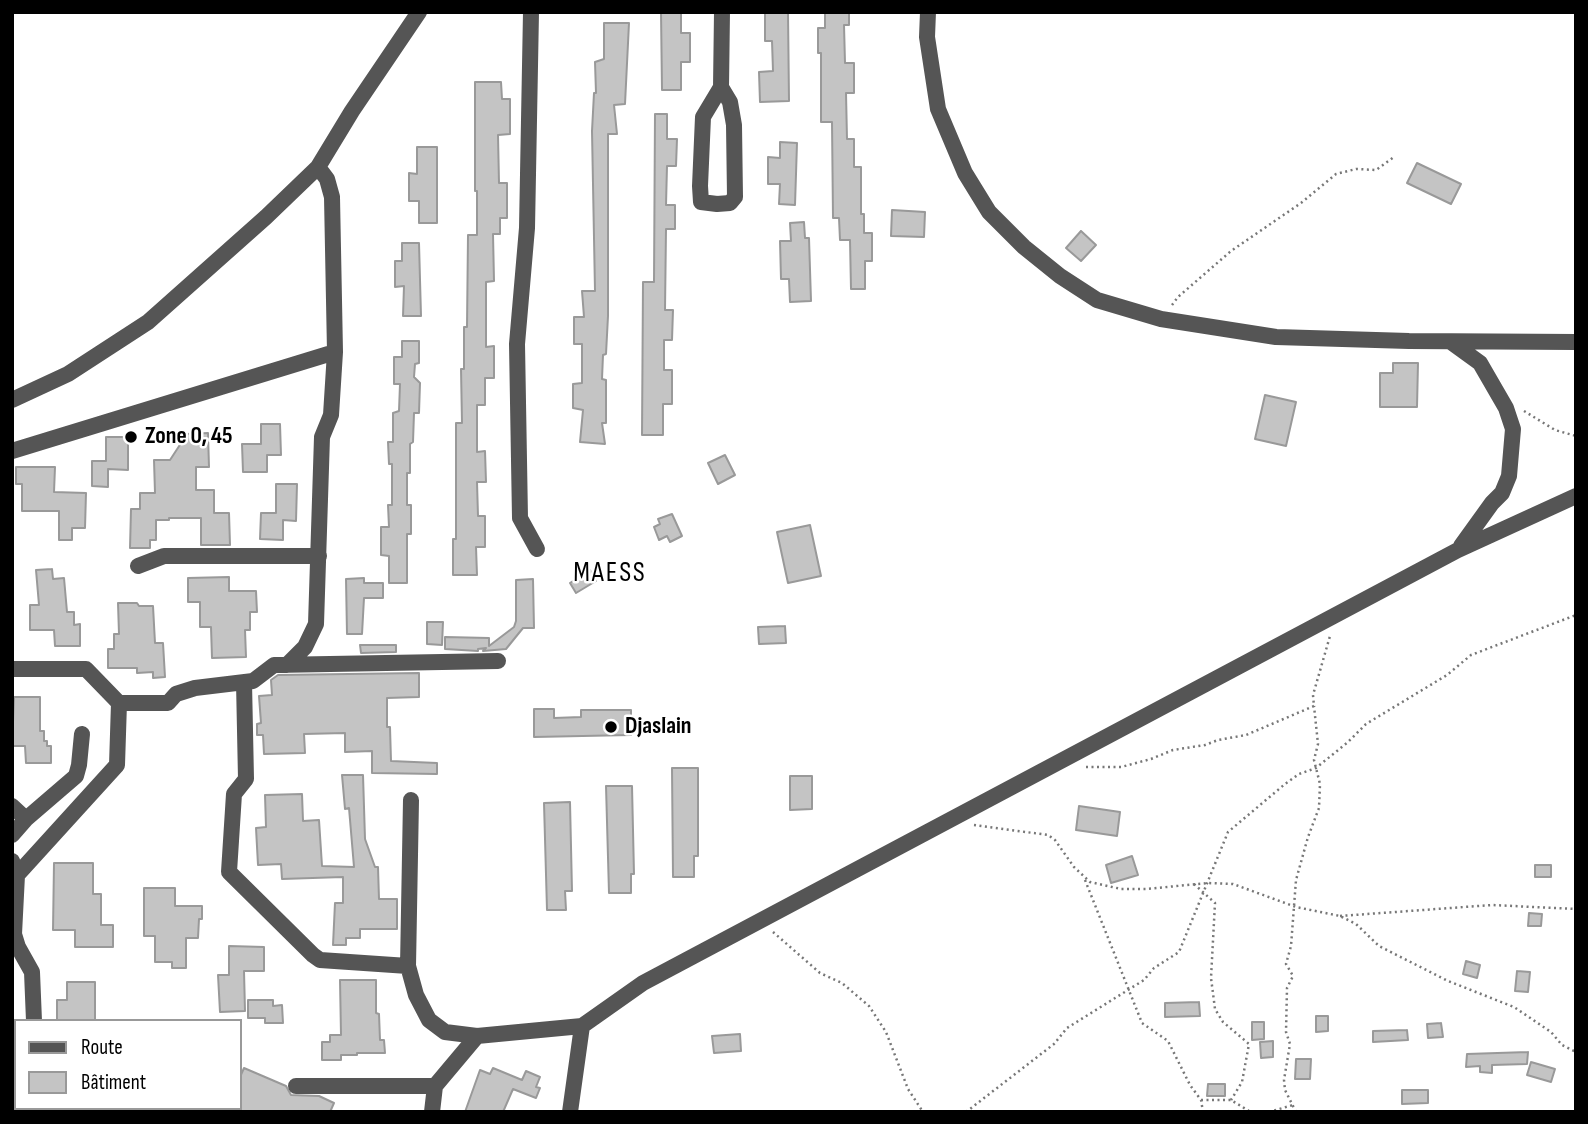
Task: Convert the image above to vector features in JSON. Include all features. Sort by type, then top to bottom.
[{"type":"street","points":[[12,400],[68,374],[148,322],[266,217],[318,167],[419,12]]},
{"type":"street","points":[[531,12],[527,228],[517,344],[520,518],[537,550]]},
{"type":"street","points":[[721,87],[730,102],[734,125],[735,197],[730,204],[701,202],[700,186],[703,117],[721,87],[722,12]]},
{"type":"street","points":[[928,12],[927,37],[938,108],[965,173],[989,212],[1024,247],[1060,276],[1097,300],[1161,319],[1276,337],[1576,342]]},
{"type":"street","points":[[287,665],[306,647],[316,624],[322,437],[331,415],[335,352],[332,197],[327,179],[318,167]]},
{"type":"street","points":[[1451,341],[1480,363],[1502,401],[1513,429],[1509,475],[1502,493],[1458,550]]},
{"type":"street","points":[[12,451],[335,352]]},
{"type":"street","points":[[411,800],[408,966],[416,995],[429,1020],[445,1032],[477,1036],[582,1026],[643,983],[1458,550],[1576,496]]},
{"type":"street","points":[[138,566],[164,556],[319,556]]},
{"type":"street","points":[[12,669],[86,669],[119,703],[168,703],[176,694],[195,688],[253,681],[274,665],[498,661]]},
{"type":"street","points":[[244,682],[246,779],[234,794],[229,872],[320,960],[408,966]]},
{"type":"street","points":[[34,1019],[32,972],[14,934],[15,868],[117,765],[119,703]]},
{"type":"street","points":[[12,835],[26,819],[76,776],[82,734]]},
{"type":"street","points":[[12,806],[26,819]]},
{"type":"street","points":[[570,1112],[582,1026]]},
{"type":"street","points":[[432,1112],[435,1086],[477,1036]]},
{"type":"street","points":[[296,1086],[435,1086]]},
{"type":"path","points":[[1178,297],[1231,251],[1301,203],[1336,174],[1356,169],[1376,170],[1394,157]]},
{"type":"path","points":[[1502,401],[1555,430],[1576,436]]},
{"type":"path","points":[[967,1112],[1054,1044],[1067,1028],[1144,980],[1154,968],[1179,952],[1228,832],[1285,784],[1316,768],[1372,720],[1447,675],[1471,655],[1576,615]]},
{"type":"path","points":[[1296,1112],[1285,1090],[1284,1080],[1290,1044],[1286,1032],[1287,988],[1293,976],[1286,964],[1296,907],[1296,880],[1319,808],[1320,784],[1314,760],[1318,744],[1313,695],[1331,638]]},
{"type":"path","points":[[1058,762],[1082,767],[1121,767],[1173,750],[1246,735],[1314,706]]},
{"type":"path","points":[[972,825],[1048,835],[1090,882],[1121,889],[1208,883],[1233,884],[1296,907],[1340,916],[1356,924],[1379,946],[1448,981],[1514,1006],[1551,1032],[1562,1045],[1576,1052]]},
{"type":"path","points":[[1084,876],[1142,1023],[1168,1041],[1190,1085],[1201,1100],[1203,1112]]},
{"type":"path","points":[[1194,884],[1215,903],[1211,978],[1215,1009],[1223,1022],[1250,1045],[1242,1082],[1231,1100]]},
{"type":"path","points":[[1340,916],[1492,905],[1576,908]]},
{"type":"path","points":[[764,919],[778,937],[820,973],[842,983],[869,1006],[886,1032],[908,1089],[923,1112]]},
{"type":"path","points":[[1201,1100],[1231,1100],[1249,1111],[1261,1112]]},
{"type":"path","points":[[1269,1112],[1293,1105]]},
{"type":"building","points":[[661,12],[681,12],[681,33],[690,33],[690,62],[681,62],[681,90],[662,90]]},
{"type":"building","points":[[765,12],[788,12],[789,101],[760,102],[759,72],[773,71],[772,41],[765,41]]},
{"type":"building","points":[[825,12],[849,12],[849,25],[844,25],[845,63],[854,63],[854,93],[846,93],[847,139],[854,139],[854,167],[861,167],[861,214],[864,214],[864,233],[872,233],[872,261],[865,261],[865,289],[851,289],[850,240],[840,240],[839,218],[833,218],[832,122],[821,122],[821,53],[818,53],[818,28],[825,28]]},
{"type":"building","points":[[604,23],[629,23],[625,104],[614,105],[617,134],[608,134],[608,316],[602,379],[606,380],[606,423],[602,423],[605,444],[580,442],[583,410],[573,408],[573,384],[582,383],[582,344],[574,344],[574,317],[584,317],[582,291],[595,291],[592,131],[596,93],[595,62],[604,59]]},
{"type":"building","points":[[475,82],[501,82],[502,99],[510,99],[510,134],[498,135],[499,183],[507,183],[507,218],[500,218],[500,234],[493,234],[494,281],[486,282],[486,347],[494,346],[494,378],[485,378],[485,405],[477,405],[477,452],[485,451],[486,482],[477,482],[478,516],[485,516],[485,547],[476,547],[477,575],[453,575],[453,539],[456,539],[456,423],[462,423],[461,369],[464,369],[464,327],[467,327],[468,235],[477,235]]},
{"type":"building","points":[[655,114],[667,114],[667,139],[677,139],[676,166],[667,166],[666,205],[675,205],[675,229],[666,229],[665,310],[673,310],[672,340],[664,340],[664,370],[672,370],[672,404],[663,404],[663,435],[642,435],[643,282],[654,282]]},
{"type":"building","points":[[780,142],[797,143],[795,205],[779,204],[780,184],[768,184],[768,157],[780,158]]},
{"type":"building","points":[[417,147],[437,147],[437,223],[419,223],[419,201],[409,201],[409,173],[417,174]]},
{"type":"building","points":[[1417,163],[1461,184],[1451,204],[1407,183]]},
{"type":"building","points":[[892,210],[925,212],[924,237],[891,236]]},
{"type":"building","points":[[804,222],[805,238],[809,238],[811,301],[790,302],[789,279],[781,279],[780,241],[791,241],[790,223]]},
{"type":"building","points":[[1081,231],[1096,245],[1081,261],[1066,248]]},
{"type":"building","points":[[402,243],[419,243],[421,316],[403,316],[404,286],[395,287],[395,261],[402,261]]},
{"type":"building","points":[[402,341],[419,341],[419,363],[415,364],[414,377],[420,383],[419,413],[414,413],[410,473],[407,473],[411,534],[407,534],[407,583],[389,583],[389,556],[381,555],[381,527],[389,527],[388,505],[392,505],[392,464],[389,464],[388,442],[393,442],[393,413],[399,411],[400,384],[394,384],[394,357],[402,357]]},
{"type":"building","points":[[1393,363],[1418,363],[1417,407],[1380,407],[1380,373],[1393,373]]},
{"type":"building","points":[[1265,395],[1296,402],[1286,446],[1255,439]]},
{"type":"building","points":[[261,424],[280,424],[281,455],[267,455],[267,472],[243,472],[242,444],[261,444]]},
{"type":"building","points":[[208,433],[209,467],[196,467],[196,490],[214,490],[214,513],[229,513],[230,545],[201,545],[201,518],[169,518],[156,520],[156,540],[150,540],[150,548],[130,548],[131,509],[140,509],[140,493],[155,493],[154,460],[170,460],[187,434]]},
{"type":"building","points":[[106,437],[128,437],[128,470],[108,469],[108,487],[92,486],[92,461],[106,461]]},
{"type":"building","points":[[725,455],[735,475],[718,484],[708,463]]},
{"type":"building","points":[[16,467],[55,467],[54,492],[86,493],[85,528],[72,528],[72,540],[59,540],[59,511],[22,511],[22,484],[16,484]]},
{"type":"building","points":[[276,484],[297,484],[296,521],[283,520],[283,540],[260,539],[261,513],[276,513]]},
{"type":"building","points":[[672,514],[682,536],[670,542],[667,536],[659,540],[654,527],[660,524],[658,519]]},
{"type":"building","points":[[810,525],[821,576],[788,583],[777,532]]},
{"type":"building","points":[[52,569],[53,579],[64,578],[67,612],[74,612],[74,625],[80,624],[80,646],[55,646],[54,630],[30,630],[30,605],[39,605],[36,570]]},
{"type":"building","points":[[590,570],[596,581],[576,593],[570,583]]},
{"type":"building","points":[[229,577],[229,591],[256,591],[257,612],[250,612],[250,630],[245,630],[246,657],[212,658],[211,627],[200,627],[200,602],[188,602],[188,578]]},
{"type":"building","points":[[364,578],[364,583],[383,583],[383,598],[364,598],[362,634],[347,634],[346,579]]},
{"type":"building","points":[[533,579],[534,628],[523,628],[506,649],[445,649],[445,637],[489,638],[489,646],[514,627],[516,580]]},
{"type":"building","points":[[118,603],[153,606],[155,643],[163,643],[165,677],[153,678],[153,672],[137,673],[137,668],[108,668],[108,649],[114,649],[114,634],[119,634]]},
{"type":"building","points":[[427,622],[443,622],[442,645],[427,644]]},
{"type":"building","points":[[785,626],[786,643],[759,644],[758,627]]},
{"type":"building","points":[[360,645],[396,645],[396,652],[361,653]]},
{"type":"building","points":[[419,673],[419,697],[387,698],[391,761],[437,763],[437,774],[372,773],[372,751],[345,752],[345,733],[304,734],[305,753],[264,754],[263,735],[257,735],[257,724],[261,723],[259,696],[272,695],[271,680],[278,675]]},
{"type":"building","points":[[14,697],[40,697],[40,731],[44,731],[47,746],[51,746],[51,763],[26,763],[25,746],[12,746]]},
{"type":"building","points":[[534,709],[554,709],[554,718],[581,717],[581,710],[631,710],[631,735],[534,737]]},
{"type":"building","points":[[672,768],[698,768],[698,856],[694,856],[694,877],[673,877]]},
{"type":"building","points":[[342,775],[363,775],[365,839],[375,867],[378,867],[379,899],[397,899],[397,929],[360,929],[360,938],[346,938],[346,945],[333,945],[335,903],[343,903],[343,877],[282,879],[281,864],[258,865],[256,828],[266,827],[265,795],[302,794],[303,821],[319,820],[322,866],[354,867],[349,808],[345,809]]},
{"type":"building","points":[[790,776],[812,776],[812,809],[790,810]]},
{"type":"building","points":[[606,786],[632,786],[634,874],[631,874],[631,893],[609,893]]},
{"type":"building","points":[[570,802],[572,891],[565,891],[566,910],[547,910],[544,803]]},
{"type":"building","points":[[1079,806],[1120,812],[1117,836],[1076,830]]},
{"type":"building","points":[[1132,856],[1138,875],[1111,883],[1106,865]]},
{"type":"building","points":[[54,863],[93,863],[93,894],[101,894],[101,925],[113,925],[113,947],[75,947],[75,930],[53,930]]},
{"type":"building","points":[[1535,865],[1551,865],[1551,877],[1535,877]]},
{"type":"building","points":[[144,888],[175,888],[175,906],[202,906],[198,938],[186,938],[186,968],[172,968],[172,962],[155,962],[155,936],[144,936]]},
{"type":"building","points":[[1529,913],[1542,914],[1541,926],[1528,926]]},
{"type":"building","points":[[229,946],[264,947],[264,971],[244,971],[245,1011],[220,1012],[218,975],[229,975]]},
{"type":"building","points":[[1466,961],[1480,965],[1477,978],[1463,974]]},
{"type":"building","points":[[1517,971],[1530,972],[1528,992],[1515,991]]},
{"type":"building","points":[[340,980],[376,980],[376,1013],[379,1014],[380,1040],[384,1040],[385,1053],[357,1053],[341,1055],[341,1060],[322,1060],[322,1042],[330,1042],[330,1035],[341,1035]]},
{"type":"building","points":[[67,982],[95,982],[95,1019],[57,1019],[57,1000],[67,1000]]},
{"type":"building","points":[[248,1000],[273,1000],[273,1006],[282,1005],[283,1023],[265,1023],[265,1018],[248,1018]]},
{"type":"building","points":[[1199,1002],[1200,1016],[1165,1017],[1165,1003]]},
{"type":"building","points":[[1316,1016],[1328,1016],[1328,1031],[1316,1032]]},
{"type":"building","points":[[1252,1022],[1264,1022],[1264,1039],[1252,1040]]},
{"type":"building","points":[[1441,1023],[1443,1037],[1428,1038],[1427,1024]]},
{"type":"building","points":[[1407,1030],[1408,1040],[1373,1042],[1373,1031]]},
{"type":"building","points":[[740,1034],[741,1051],[714,1053],[712,1036]]},
{"type":"building","points":[[1273,1041],[1273,1057],[1261,1058],[1260,1042]]},
{"type":"building","points":[[1528,1052],[1527,1064],[1492,1065],[1492,1073],[1480,1072],[1480,1066],[1466,1067],[1467,1054]]},
{"type":"building","points":[[1296,1059],[1311,1059],[1310,1079],[1295,1079]]},
{"type":"building","points":[[1531,1062],[1555,1069],[1551,1082],[1527,1075]]},
{"type":"building","points":[[244,1068],[286,1086],[291,1095],[319,1096],[334,1103],[330,1112],[240,1112]]},
{"type":"building","points":[[493,1068],[522,1080],[526,1071],[540,1077],[536,1098],[513,1089],[503,1112],[465,1112],[480,1070],[490,1074]]},
{"type":"building","points":[[1208,1084],[1225,1084],[1225,1096],[1207,1096]]},
{"type":"building","points":[[1402,1090],[1428,1090],[1428,1103],[1402,1104]]},
{"type":"place","name":"Zone 0, 45","points":[[131,437]]},
{"type":"place","name":"Djaslain","points":[[611,727]]},
{"type":"district","name":"MAESS","points":[[610,574]]}]
